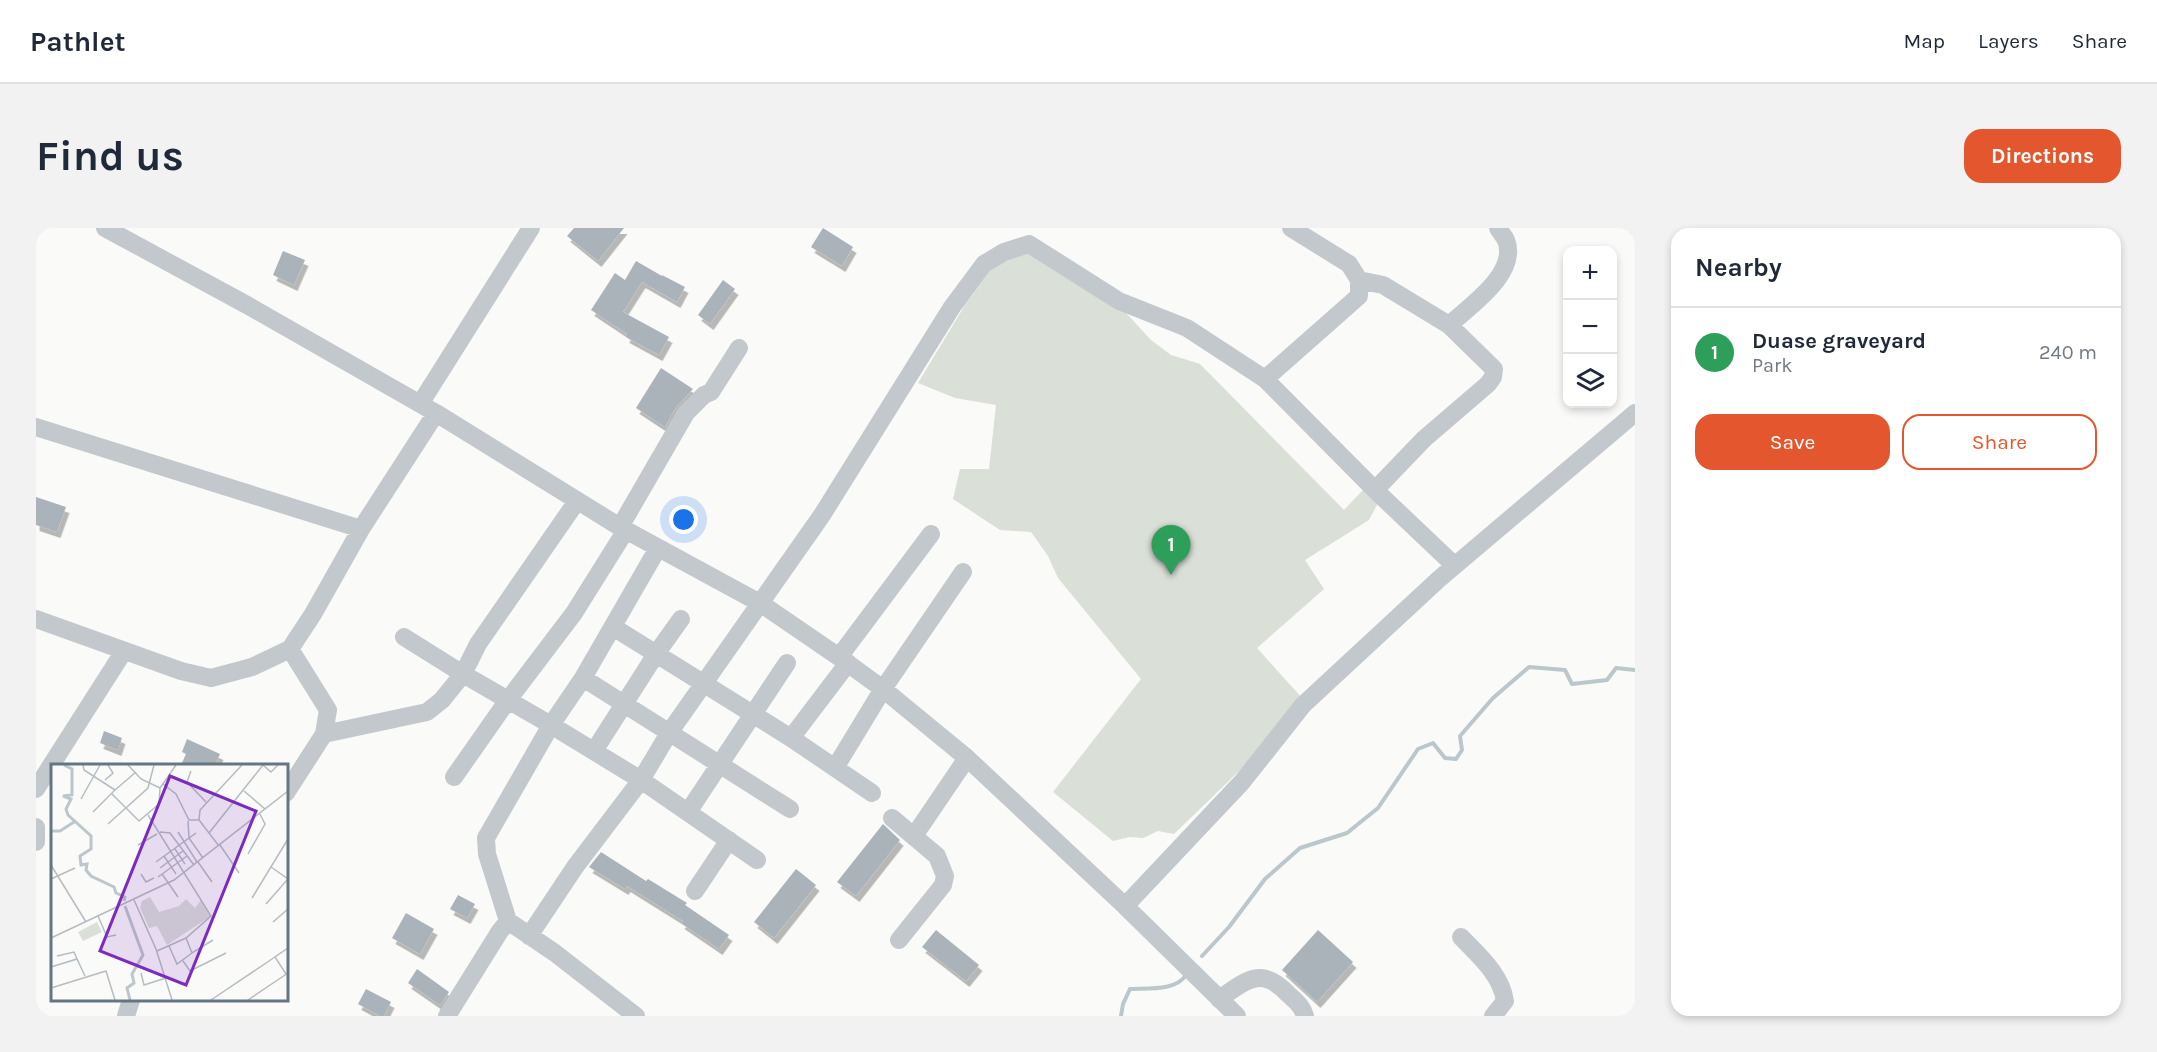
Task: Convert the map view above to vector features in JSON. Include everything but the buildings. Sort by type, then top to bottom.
[{"type":"street","points":[[105,228],[247,305],[428,408],[623,529],[760,603],[844,660],[967,758],[1125,906],[1237,1016]]},
{"type":"street","points":[[36,619],[181,671],[211,678],[252,666],[290,649],[313,614],[531,228]]},
{"type":"street","points":[[1265,379],[1359,297],[1359,280],[1349,264],[1291,228]]},
{"type":"street","points":[[1449,325],[1498,281],[1508,256],[1506,240],[1498,228]]},
{"type":"street","points":[[529,936],[575,867],[641,780],[669,733],[822,515],[952,307],[984,264],[1004,252],[1029,244],[1119,301],[1187,328],[1265,379],[1375,490],[1454,565]]},
{"type":"street","points":[[1359,280],[1383,285],[1449,325],[1494,369],[1493,377],[1488,384],[1424,439],[1375,490]]},
{"type":"street","points":[[454,777],[508,700],[574,613],[686,413],[704,395],[711,392],[739,348]]},
{"type":"street","points":[[1125,906],[1242,782],[1303,705],[1454,565],[1635,413]]},
{"type":"street","points":[[36,427],[361,529]]},
{"type":"street","points":[[324,734],[427,712],[442,700],[463,674],[478,644],[577,501]]},
{"type":"street","points":[[791,738],[931,534]]},
{"type":"street","points":[[636,1016],[555,953],[508,921],[487,854],[486,838],[551,725],[583,678],[658,548]]},
{"type":"street","points":[[835,768],[883,689],[963,572]]},
{"type":"street","points":[[594,751],[681,619]]},
{"type":"street","points":[[613,627],[791,738],[872,793]]},
{"type":"street","points":[[404,637],[641,780],[758,860]]},
{"type":"street","points":[[288,791],[324,734],[328,710],[290,649]]},
{"type":"street","points":[[52,764],[124,651]]},
{"type":"street","points":[[688,812],[787,663]]},
{"type":"street","points":[[583,678],[790,809]]},
{"type":"street","points":[[914,837],[967,758]]},
{"type":"street","points":[[36,789],[51,765]]},
{"type":"street","points":[[892,818],[937,856],[945,876],[943,885],[899,940]]},
{"type":"street","points":[[36,827],[36,842]]},
{"type":"street","points":[[695,891],[729,840]]},
{"type":"street","points":[[447,1016],[508,921]]},
{"type":"street","points":[[1461,936],[1495,974],[1504,993],[1505,1001],[1493,1016]]},
{"type":"street","points":[[1219,999],[1250,980],[1266,977],[1280,985],[1303,1008],[1305,1016]]},
{"type":"street","points":[[126,1016],[130,1001]]},
{"type":"shaded area","points":[[1025,248],[1127,314],[1151,340],[1171,355],[1200,364],[1344,510],[1363,490],[1378,503],[1369,520],[1305,560],[1324,589],[1257,648],[1303,699],[1264,747],[1174,834],[1158,831],[1143,838],[1130,837],[1113,841],[1053,792],[1141,679],[1058,578],[1048,556],[1031,532],[1000,530],[953,499],[960,469],[989,469],[996,405],[955,398],[918,383],[965,305],[996,263]]},
{"type":"waterway","points":[[1202,956],[1229,927],[1265,879],[1300,848],[1347,833],[1378,808],[1418,749],[1433,743],[1445,758],[1456,759],[1462,750],[1460,736],[1493,698],[1529,667],[1565,670],[1572,684],[1607,680],[1616,668],[1635,670]]},
{"type":"waterway","points":[[1121,1016],[1123,1004],[1130,989],[1169,986],[1176,984],[1186,975]]},
{"type":"place","name":"Duase graveyard","points":[[1171,575]]}]
